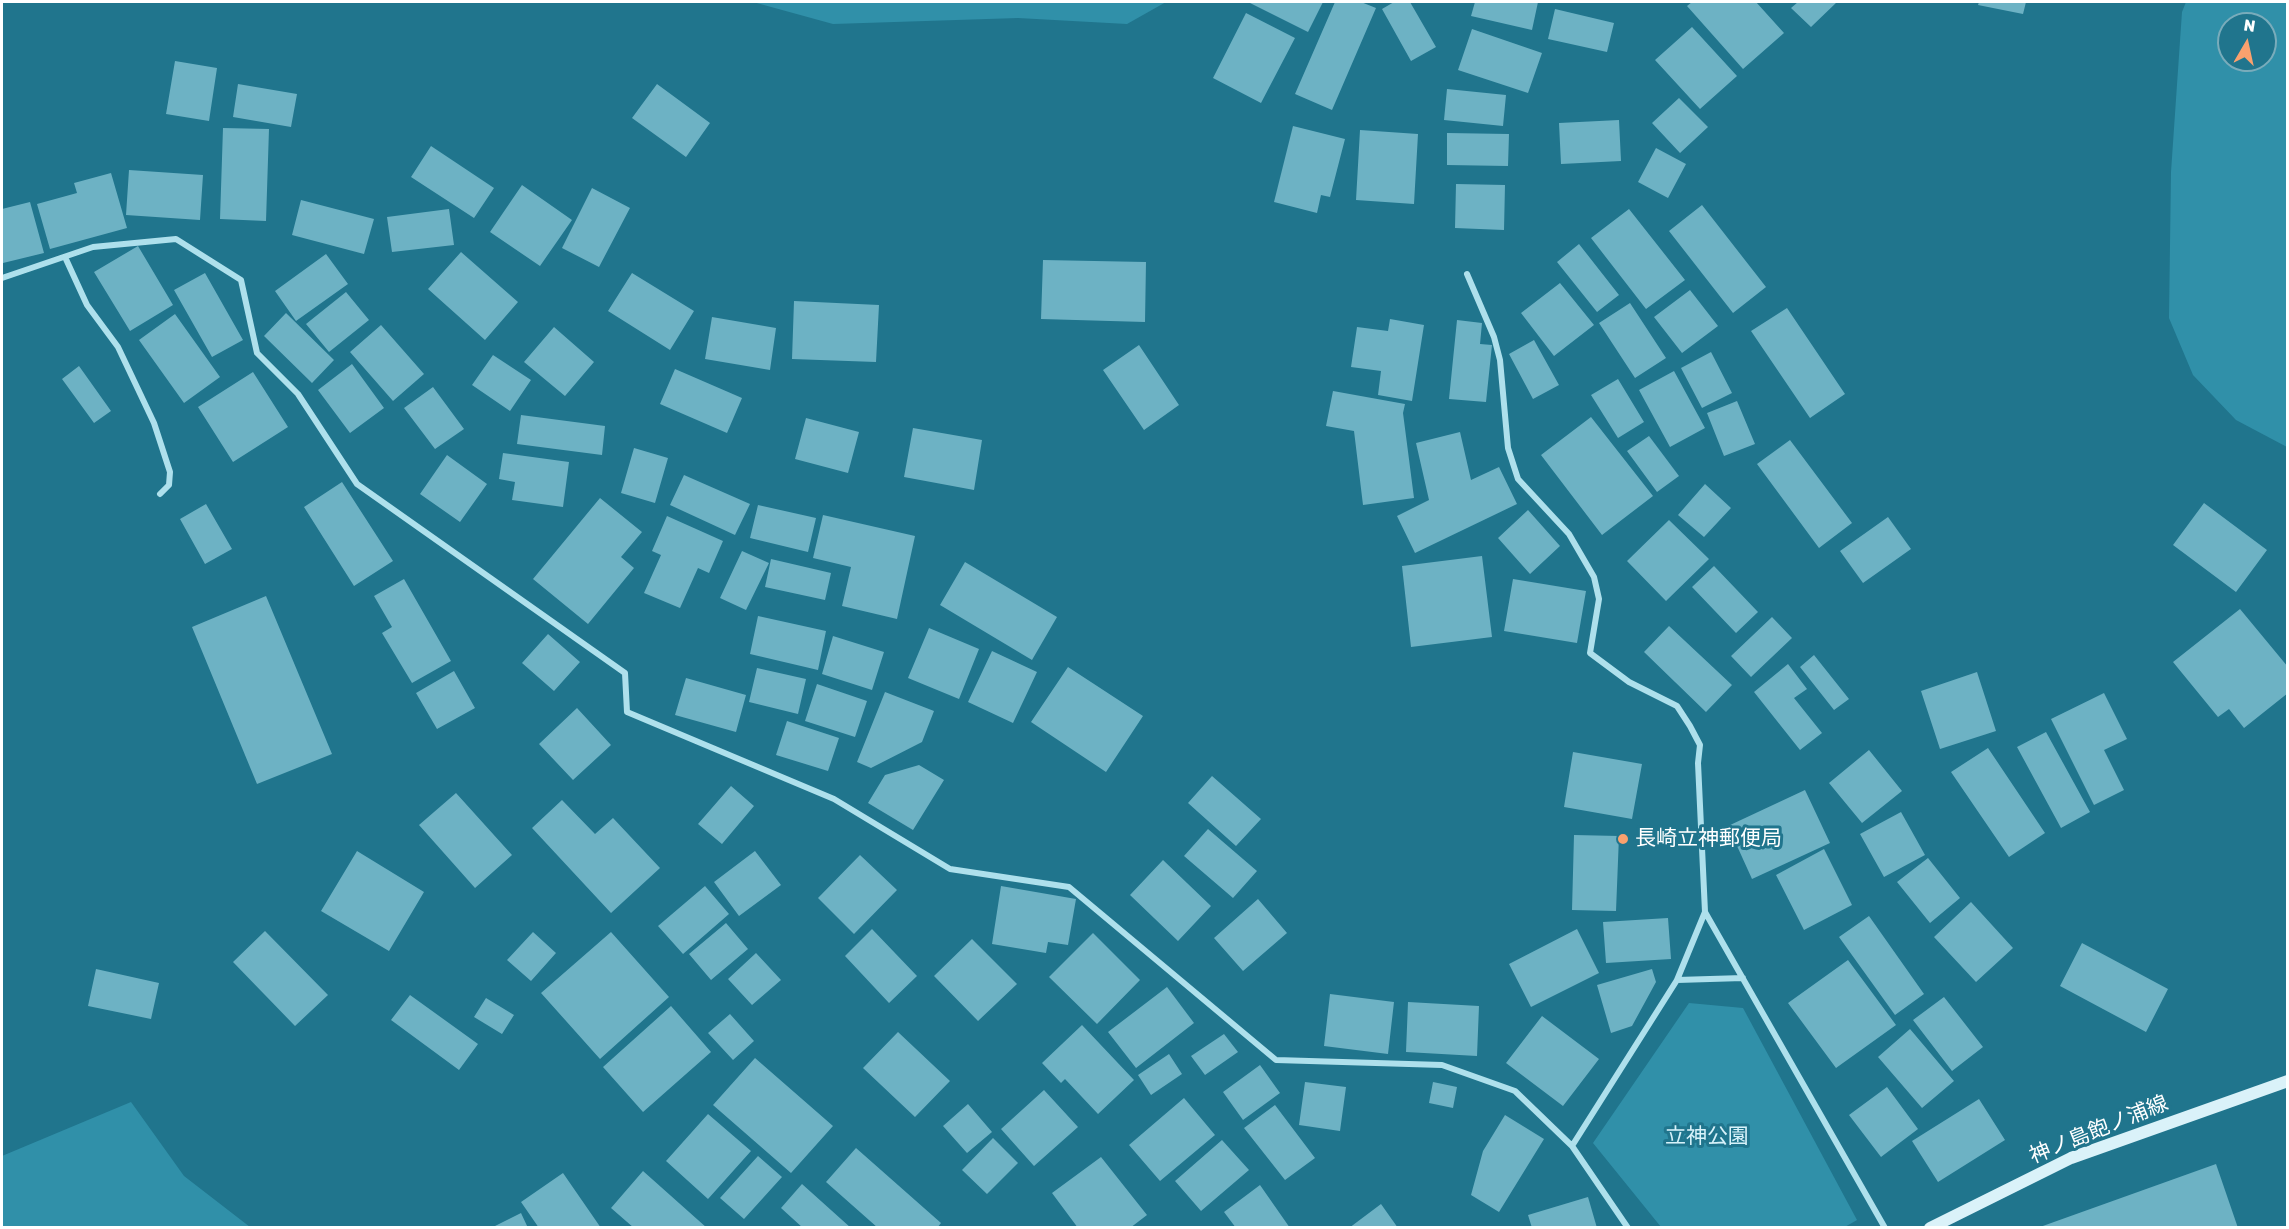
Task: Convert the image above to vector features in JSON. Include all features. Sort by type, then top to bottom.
[{"type":"main road","name":"神ノ島飽ノ浦線","points":[[1930,1227],[2071,1158],[2288,1081]]},
{"type":"street","points":[[2,278],[93,247],[176,239],[241,280],[257,353],[298,394],[357,484],[625,673],[627,712],[834,799],[950,869],[1069,887],[1276,1060],[1442,1065],[1515,1091],[1572,1146],[1628,1227]]},
{"type":"street","points":[[65,257],[87,305],[118,347],[154,423],[170,472],[169,485],[160,494]]},
{"type":"street","points":[[1467,274],[1494,336],[1500,360],[1508,448],[1518,478],[1569,534],[1594,578],[1599,599],[1590,653],[1629,682],[1677,706],[1700,745],[1698,763],[1705,912],[1677,980],[1572,1146]]},
{"type":"street","points":[[1705,912],[1885,1227]]},
{"type":"street","points":[[1677,980],[1743,978]]},
{"type":"green space","points":[[753,2],[1166,2],[1127,24],[1018,18],[833,24]]},
{"type":"green space","points":[[2186,2],[2287,2],[2287,447],[2236,420],[2193,375],[2169,318],[2171,172],[2182,12]]},
{"type":"green space","name":"立神公園","points":[[1689,1003],[1743,1008],[1857,1220],[1843,1228],[1661,1227],[1593,1143]]},
{"type":"green space","points":[[131,1102],[184,1176],[250,1227],[2,1227],[2,1156]]},
{"type":"building","points":[[1248,2],[1323,2],[1308,32]]},
{"type":"building","points":[[1335,2],[1361,2],[1376,8],[1332,110],[1295,94]]},
{"type":"building","points":[[1394,2],[1410,2],[1436,47],[1411,61],[1382,9]]},
{"type":"building","points":[[1475,2],[1538,2],[1532,30],[1471,16]]},
{"type":"building","points":[[1692,2],[1756,2],[1784,33],[1743,69],[1687,6]]},
{"type":"building","points":[[1798,2],[1837,2],[1811,27],[1791,8]]},
{"type":"building","points":[[1979,2],[2026,2],[2023,14],[1978,5]]},
{"type":"building","points":[[1555,9],[1614,23],[1607,52],[1548,39]]},
{"type":"building","points":[[1246,13],[1295,38],[1261,103],[1213,78]]},
{"type":"building","points":[[1692,27],[1737,76],[1700,109],[1655,60]]},
{"type":"building","points":[[1472,29],[1542,53],[1528,93],[1458,70]]},
{"type":"building","points":[[175,61],[217,68],[209,121],[166,114]]},
{"type":"building","points":[[238,84],[297,94],[291,127],[233,117]]},
{"type":"building","points":[[657,84],[710,123],[686,157],[632,118]]},
{"type":"building","points":[[1447,89],[1506,95],[1503,126],[1444,120]]},
{"type":"building","points":[[1679,98],[1708,127],[1680,153],[1652,123]]},
{"type":"building","points":[[1619,120],[1621,161],[1561,164],[1559,123]]},
{"type":"building","points":[[1293,126],[1345,139],[1330,197],[1321,195],[1317,213],[1274,202]]},
{"type":"building","points":[[223,128],[269,129],[266,221],[220,219]]},
{"type":"building","points":[[1360,130],[1418,134],[1414,204],[1356,200]]},
{"type":"building","points":[[1447,133],[1509,134],[1508,166],[1447,165]]},
{"type":"building","points":[[431,146],[494,188],[474,218],[411,177]]},
{"type":"building","points":[[1656,148],[1686,164],[1668,198],[1638,182]]},
{"type":"building","points":[[129,170],[203,175],[200,220],[126,215]]},
{"type":"building","points":[[111,173],[127,228],[50,249],[37,204],[77,193],[74,183]]},
{"type":"building","points":[[1456,184],[1505,185],[1504,230],[1455,228]]},
{"type":"building","points":[[522,185],[572,220],[540,266],[490,232]]},
{"type":"building","points":[[592,188],[630,208],[599,267],[562,248]]},
{"type":"building","points":[[301,200],[374,219],[364,254],[292,235]]},
{"type":"building","points":[[30,202],[44,253],[3,263],[2,209]]},
{"type":"building","points":[[1702,205],[1766,287],[1733,313],[1669,231]]},
{"type":"building","points":[[449,209],[454,245],[392,252],[387,217]]},
{"type":"building","points":[[1629,209],[1685,280],[1646,309],[1591,238]]},
{"type":"building","points":[[1579,244],[1619,295],[1597,312],[1557,262]]},
{"type":"building","points":[[138,246],[173,305],[130,331],[94,272]]},
{"type":"building","points":[[461,252],[518,302],[485,340],[428,289]]},
{"type":"building","points":[[326,254],[348,284],[296,321],[275,291]]},
{"type":"building","points":[[1043,260],[1146,262],[1145,322],[1041,319]]},
{"type":"building","points":[[205,273],[243,340],[212,357],[174,290]]},
{"type":"building","points":[[632,273],[694,311],[670,350],[608,311]]},
{"type":"building","points":[[1560,283],[1594,325],[1554,356],[1521,313]]},
{"type":"building","points":[[1690,290],[1718,326],[1682,353],[1654,317]]},
{"type":"building","points":[[346,292],[369,320],[329,352],[306,324]]},
{"type":"building","points":[[794,301],[879,305],[876,362],[792,359]]},
{"type":"building","points":[[1630,303],[1666,358],[1635,378],[1599,323]]},
{"type":"building","points":[[1787,308],[1845,394],[1810,418],[1751,331]]},
{"type":"building","points":[[286,313],[334,360],[312,383],[264,336]]},
{"type":"building","points":[[175,314],[220,377],[184,403],[139,340]]},
{"type":"building","points":[[712,317],[776,328],[770,370],[705,359]]},
{"type":"building","points":[[1390,319],[1424,325],[1412,401],[1378,395],[1381,371],[1351,367],[1357,327],[1388,331]]},
{"type":"building","points":[[1457,320],[1482,323],[1480,344],[1492,345],[1486,402],[1449,399]]},
{"type":"building","points":[[381,325],[424,374],[393,401],[350,352]]},
{"type":"building","points":[[554,327],[594,362],[565,396],[524,362]]},
{"type":"building","points":[[1534,340],[1559,385],[1533,399],[1509,354]]},
{"type":"building","points":[[1139,345],[1179,405],[1144,430],[1103,370]]},
{"type":"building","points":[[1711,352],[1732,393],[1702,408],[1681,368]]},
{"type":"building","points":[[493,355],[531,380],[510,411],[472,385]]},
{"type":"building","points":[[352,364],[384,408],[350,433],[318,390]]},
{"type":"building","points":[[79,366],[111,411],[94,423],[62,379]]},
{"type":"building","points":[[675,369],[742,398],[727,433],[660,404]]},
{"type":"building","points":[[1674,371],[1705,428],[1670,447],[1639,390]]},
{"type":"building","points":[[253,372],[288,427],[233,462],[198,407]]},
{"type":"building","points":[[1618,379],[1644,422],[1618,438],[1591,395]]},
{"type":"building","points":[[433,387],[464,429],[435,449],[404,408]]},
{"type":"building","points":[[1333,391],[1405,404],[1403,413],[1414,498],[1363,505],[1354,431],[1326,426]]},
{"type":"building","points":[[1737,401],[1755,444],[1724,456],[1707,413]]},
{"type":"building","points":[[521,415],[605,426],[602,455],[517,444]]},
{"type":"building","points":[[1591,417],[1653,496],[1602,535],[1541,455]]},
{"type":"building","points":[[806,418],[859,432],[848,473],[795,459]]},
{"type":"building","points":[[913,428],[982,440],[974,490],[904,477]]},
{"type":"building","points":[[1460,432],[1471,480],[1499,467],[1517,504],[1415,553],[1397,516],[1429,500],[1416,443]]},
{"type":"building","points":[[1649,436],[1679,476],[1657,492],[1627,451]]},
{"type":"building","points":[[1790,440],[1852,523],[1819,548],[1757,464]]},
{"type":"building","points":[[634,448],[668,458],[655,503],[621,493]]},
{"type":"building","points":[[503,453],[569,462],[563,507],[512,500],[515,482],[499,479]]},
{"type":"building","points":[[447,455],[487,484],[460,522],[420,494]]},
{"type":"building","points":[[684,475],[750,504],[735,535],[670,505]]},
{"type":"building","points":[[342,482],[393,561],[354,586],[304,507]]},
{"type":"building","points":[[1705,484],[1731,508],[1704,537],[1678,515]]},
{"type":"building","points":[[600,498],[642,532],[621,557],[634,568],[588,624],[533,579]]},
{"type":"building","points":[[2204,503],[2267,550],[2236,592],[2173,545]]},
{"type":"building","points":[[206,504],[232,549],[205,564],[180,519]]},
{"type":"building","points":[[758,505],[816,518],[808,552],[750,538]]},
{"type":"building","points":[[1528,510],[1560,546],[1530,574],[1498,538]]},
{"type":"building","points":[[823,515],[915,536],[897,619],[842,606],[851,567],[813,558]]},
{"type":"building","points":[[667,516],[723,541],[709,573],[698,568],[680,608],[644,593],[661,555],[652,551]]},
{"type":"building","points":[[1888,517],[1911,549],[1863,583],[1840,551]]},
{"type":"building","points":[[1669,520],[1709,559],[1666,601],[1627,561]]},
{"type":"building","points":[[742,551],[769,563],[746,610],[720,598]]},
{"type":"building","points":[[1482,556],[1492,637],[1411,647],[1402,566]]},
{"type":"building","points":[[771,559],[831,573],[825,600],[765,587]]},
{"type":"building","points":[[965,562],[1057,617],[1032,660],[940,605]]},
{"type":"building","points":[[1714,566],[1758,612],[1736,633],[1692,587]]},
{"type":"building","points":[[404,579],[451,661],[412,683],[382,633],[392,627],[374,596]]},
{"type":"building","points":[[1513,579],[1586,591],[1577,643],[1504,631]]},
{"type":"building","points":[[266,596],[332,754],[257,784],[192,627]]},
{"type":"building","points":[[2240,609],[2288,667],[2288,693],[2244,728],[2229,709],[2218,717],[2173,662]]},
{"type":"building","points":[[758,616],[826,631],[818,670],[750,654]]},
{"type":"building","points":[[1772,617],[1792,638],[1751,677],[1731,656]]},
{"type":"building","points":[[1669,626],[1732,685],[1706,712],[1644,652]]},
{"type":"building","points":[[929,628],[979,649],[959,699],[908,678]]},
{"type":"building","points":[[548,634],[580,662],[554,691],[522,663]]},
{"type":"building","points":[[833,636],[884,652],[872,690],[822,674]]},
{"type":"building","points":[[992,651],[1037,672],[1013,723],[968,702]]},
{"type":"building","points":[[1814,655],[1849,699],[1834,710],[1800,667]]},
{"type":"building","points":[[1788,664],[1807,689],[1794,698],[1822,733],[1800,750],[1754,692]]},
{"type":"building","points":[[1068,667],[1143,716],[1106,772],[1031,722]]},
{"type":"building","points":[[757,668],[806,679],[798,714],[749,702]]},
{"type":"building","points":[[454,671],[475,708],[437,729],[416,693]]},
{"type":"building","points":[[1977,672],[1996,731],[1940,749],[1921,691]]},
{"type":"building","points":[[686,678],[746,695],[736,732],[675,715]]},
{"type":"building","points":[[817,684],[867,701],[855,737],[805,721]]},
{"type":"building","points":[[885,692],[934,711],[922,742],[871,768],[857,762]]},
{"type":"building","points":[[2104,693],[2127,739],[2104,750],[2124,790],[2094,805],[2051,719]]},
{"type":"building","points":[[577,708],[611,745],[573,780],[539,744]]},
{"type":"building","points":[[787,721],[839,738],[828,771],[776,755]]},
{"type":"building","points":[[2046,732],[2090,812],[2061,828],[2017,747]]},
{"type":"building","points":[[1988,748],[2045,833],[2009,857],[1951,772]]},
{"type":"building","points":[[1869,750],[1902,791],[1862,823],[1829,783]]},
{"type":"building","points":[[1573,752],[1642,764],[1632,819],[1564,807]]},
{"type":"building","points":[[919,765],[944,780],[913,830],[868,803],[885,775]]},
{"type":"building","points":[[1212,776],[1261,819],[1236,846],[1188,803]]},
{"type":"building","points":[[731,786],[754,806],[722,844],[698,824]]},
{"type":"building","points":[[1805,790],[1830,843],[1752,879],[1728,826]]},
{"type":"building","points":[[456,793],[512,855],[475,888],[419,825]]},
{"type":"building","points":[[562,800],[595,834],[613,818],[660,868],[611,913],[532,828]]},
{"type":"building","points":[[1901,812],[1925,855],[1884,877],[1860,834]]},
{"type":"building","points":[[1208,829],[1257,871],[1233,898],[1184,856]]},
{"type":"building","points":[[1574,835],[1619,836],[1616,911],[1572,910]]},
{"type":"building","points":[[1824,849],[1852,905],[1804,930],[1776,875]]},
{"type":"building","points":[[357,851],[424,892],[389,951],[321,911]]},
{"type":"building","points":[[755,851],[781,885],[739,916],[714,882]]},
{"type":"building","points":[[860,855],[897,890],[854,934],[818,898]]},
{"type":"building","points":[[1928,858],[1960,898],[1930,923],[1897,882]]},
{"type":"building","points":[[1163,860],[1211,906],[1178,941],[1130,895]]},
{"type":"building","points":[[705,886],[729,914],[683,954],[658,926]]},
{"type":"building","points":[[1001,886],[1076,899],[1068,945],[1048,942],[1046,953],[992,944]]},
{"type":"building","points":[[1258,899],[1287,933],[1243,971],[1214,938]]},
{"type":"building","points":[[1971,902],[2013,948],[1976,982],[1934,937]]},
{"type":"building","points":[[1869,916],[1924,994],[1895,1015],[1839,937]]},
{"type":"building","points":[[1668,918],[1671,959],[1606,963],[1603,922]]},
{"type":"building","points":[[726,923],[748,949],[711,980],[689,954]]},
{"type":"building","points":[[872,929],[917,976],[889,1003],[845,956]]},
{"type":"building","points":[[1577,929],[1599,973],[1531,1007],[1509,964]]},
{"type":"building","points":[[265,931],[328,995],[295,1026],[233,962]]},
{"type":"building","points":[[533,932],[556,953],[531,981],[507,960]]},
{"type":"building","points":[[611,932],[669,997],[600,1059],[541,993]]},
{"type":"building","points":[[1093,933],[1140,980],[1097,1024],[1049,977]]},
{"type":"building","points":[[972,939],[1017,984],[978,1021],[934,976]]},
{"type":"building","points":[[2082,943],[2168,989],[2146,1032],[2060,986]]},
{"type":"building","points":[[756,953],[781,980],[752,1005],[728,979]]},
{"type":"building","points":[[1848,960],[1896,1025],[1836,1068],[1788,1003]]},
{"type":"building","points":[[96,969],[159,983],[151,1019],[88,1006]]},
{"type":"building","points":[[1652,969],[1656,982],[1632,1026],[1611,1033],[1597,985]]},
{"type":"building","points":[[1167,987],[1194,1023],[1136,1068],[1108,1032]]},
{"type":"building","points":[[1330,994],[1394,1002],[1388,1054],[1324,1046]]},
{"type":"building","points":[[410,995],[478,1044],[459,1070],[391,1020]]},
{"type":"building","points":[[1944,997],[1983,1047],[1952,1071],[1913,1020]]},
{"type":"building","points":[[486,998],[514,1015],[502,1034],[474,1017]]},
{"type":"building","points":[[1408,1002],[1479,1006],[1477,1056],[1406,1052]]},
{"type":"building","points":[[671,1006],[711,1052],[643,1112],[603,1067]]},
{"type":"building","points":[[730,1014],[754,1041],[733,1060],[708,1033]]},
{"type":"building","points":[[1542,1016],[1599,1059],[1563,1106],[1506,1063]]},
{"type":"building","points":[[1082,1025],[1134,1080],[1098,1114],[1065,1079],[1061,1083],[1042,1063]]},
{"type":"building","points":[[1910,1029],[1954,1081],[1922,1108],[1878,1057]]},
{"type":"building","points":[[898,1032],[950,1081],[915,1117],[863,1068]]},
{"type":"building","points":[[1224,1034],[1238,1052],[1205,1075],[1191,1056]]},
{"type":"building","points":[[1169,1054],[1182,1074],[1151,1095],[1138,1075]]},
{"type":"building","points":[[755,1058],[833,1126],[791,1173],[713,1105]]},
{"type":"building","points":[[1260,1065],[1280,1093],[1243,1120],[1223,1092]]},
{"type":"building","points":[[1305,1082],[1346,1087],[1340,1131],[1299,1125]]},
{"type":"building","points":[[1433,1082],[1457,1087],[1453,1108],[1429,1103]]},
{"type":"building","points":[[1887,1087],[1918,1129],[1881,1157],[1849,1115]]},
{"type":"building","points":[[1044,1090],[1078,1127],[1034,1166],[1001,1129]]},
{"type":"building","points":[[1184,1098],[1215,1135],[1160,1181],[1129,1145]]},
{"type":"building","points":[[1979,1099],[2005,1140],[1938,1182],[1912,1141]]},
{"type":"building","points":[[968,1104],[992,1132],[967,1153],[943,1126]]},
{"type":"building","points":[[1275,1105],[1315,1158],[1285,1180],[1244,1128]]},
{"type":"building","points":[[708,1114],[751,1151],[708,1199],[666,1161]]},
{"type":"building","points":[[1505,1115],[1544,1139],[1499,1212],[1471,1195],[1483,1151]]},
{"type":"building","points":[[993,1138],[1018,1163],[987,1194],[962,1170]]},
{"type":"building","points":[[1222,1140],[1249,1170],[1201,1211],[1175,1181]]},
{"type":"building","points":[[856,1148],[941,1223],[937,1228],[878,1228],[826,1182]]},
{"type":"building","points":[[758,1156],[782,1177],[744,1219],[720,1198]]},
{"type":"building","points":[[1101,1157],[1147,1215],[1130,1228],[1078,1228],[1052,1193]]},
{"type":"building","points":[[2216,1164],[2238,1228],[2040,1228],[2040,1227]]},
{"type":"building","points":[[643,1171],[707,1228],[634,1228],[611,1208]]},
{"type":"building","points":[[563,1173],[601,1228],[539,1228],[521,1202]]},
{"type":"building","points":[[802,1184],[851,1228],[803,1228],[781,1208]]},
{"type":"building","points":[[1260,1185],[1290,1228],[1236,1228],[1224,1212]]},
{"type":"building","points":[[1588,1197],[1597,1228],[1532,1228],[1528,1215]]},
{"type":"building","points":[[1381,1204],[1398,1228],[1349,1228]]},
{"type":"building","points":[[521,1213],[528,1228],[491,1228]]},
{"type":"place","name":"長崎立神郵便局","points":[[1623,839]]}]
